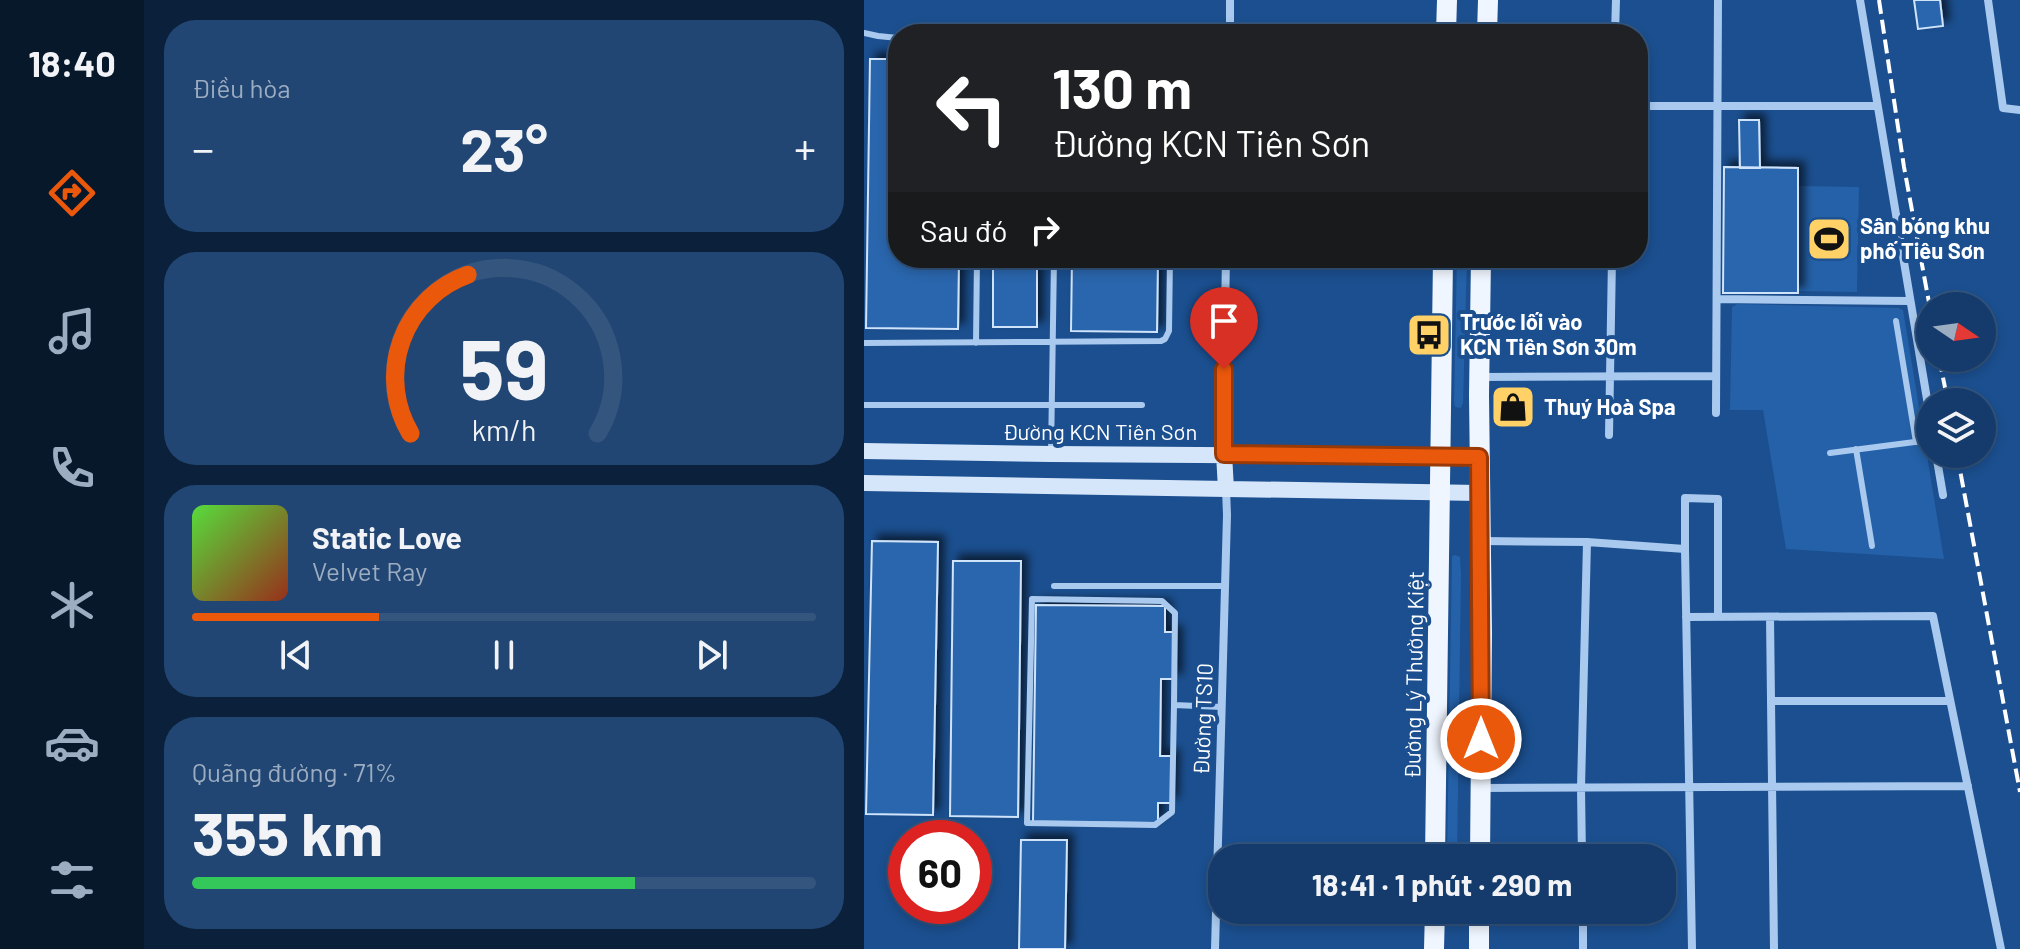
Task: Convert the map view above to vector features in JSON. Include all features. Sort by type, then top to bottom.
[{"type":"main road","points":[[1446,24],[1447,0]]},
{"type":"main road","points":[[1487,24],[1488,0]]},
{"type":"main road","name":"Đường Lý Thường Kiệt","points":[[1435,844],[1443,268]]},
{"type":"main road","points":[[1480,844],[1481,268]]},
{"type":"main road","name":"Đường KCN Tiên Sơn","points":[[864,451],[1479,457]]},
{"type":"main road","points":[[1224,454],[1226,489]]},
{"type":"main road","points":[[864,483],[1479,493]]},
{"type":"main road","points":[[1434,949],[1435,924]]},
{"type":"main road","points":[[1479,924],[1479,949]]},
{"type":"street","points":[[1230,0],[1230,24]]},
{"type":"street","points":[[1615,24],[1616,0]]},
{"type":"street","points":[[1716,413],[1718,0]]},
{"type":"street","points":[[1860,0],[1925,388]]},
{"type":"street","points":[[1988,0],[2003,108],[2020,110]]},
{"type":"street","points":[[1648,106],[1877,106]]},
{"type":"street","points":[[1224,454],[1226,268]]},
{"type":"street","points":[[1609,435],[1612,268]]},
{"type":"street","points":[[1717,299],[1910,301]]},
{"type":"street","points":[[1479,377],[1716,376]]},
{"type":"street","points":[[1938,468],[1943,495]]},
{"type":"street","name":"Đường TS10","points":[[1215,949],[1226,489]]},
{"type":"street","points":[[1692,949],[1685,498],[1718,499],[1718,617]]},
{"type":"street","points":[[1480,541],[1587,542],[1685,549]]},
{"type":"street","points":[[1582,844],[1587,542]]},
{"type":"street","points":[[1686,617],[1933,616],[2001,949]]},
{"type":"street","points":[[1770,617],[1774,949]]},
{"type":"street","points":[[1771,701],[1950,701]]},
{"type":"street","points":[[1481,788],[1968,786]]},
{"type":"street","points":[[1583,924],[1583,949]]},
{"type":"lane","points":[[864,33],[888,37]]},
{"type":"lane","points":[[976,343],[977,268]]},
{"type":"lane","points":[[1051,454],[1054,268]]},
{"type":"lane","points":[[864,343],[1165,339],[1169,331],[1170,268]]},
{"type":"lane","points":[[1830,453],[1916,442],[1896,321]]},
{"type":"lane","points":[[864,405],[1142,405]]},
{"type":"lane","points":[[1856,449],[1872,546]]},
{"type":"lane","points":[[1054,586],[1225,586]]},
{"type":"lane","points":[[1032,599],[1162,601],[1175,613],[1174,705],[1172,812],[1155,825],[1027,823],[1032,599]]},
{"type":"lane","points":[[1174,705],[1222,707]]},
{"type":"shaded area","name":"Sân bóng khu phố Tiêu Sơn","points":[[1799,186],[1859,187],[1857,292],[1799,291]]},
{"type":"shaded area","points":[[1457,268],[1467,268],[1461,408],[1455,407]]},
{"type":"shaded area","points":[[1737,304],[1903,310],[1916,389],[1916,468],[1929,468],[1944,559],[1786,549],[1763,410],[1730,410],[1732,307]]},
{"type":"shaded area","points":[[1452,556],[1460,557],[1461,574],[1457,844],[1447,844]]},
{"type":"building","points":[[1914,0],[1940,0],[1943,26],[1918,29]]},
{"type":"building","points":[[870,59],[888,59],[888,268],[959,268],[958,329],[866,328]]},
{"type":"building","points":[[1739,120],[1759,120],[1760,168],[1740,168]]},
{"type":"building","points":[[1724,167],[1798,168],[1798,293],[1723,293]]},
{"type":"building","points":[[993,268],[1037,268],[1037,327],[993,327]]},
{"type":"building","points":[[1072,268],[1158,268],[1157,332],[1071,331]]},
{"type":"building","points":[[872,541],[938,542],[933,815],[866,814]]},
{"type":"building","points":[[953,561],[1021,561],[1018,817],[950,816]]},
{"type":"building","points":[[1036,605],[1165,606],[1165,632],[1176,632],[1176,679],[1161,679],[1160,756],[1173,756],[1172,803],[1158,803],[1158,823],[1033,822]]},
{"type":"building","points":[[1021,840],[1067,840],[1065,949],[1019,949]]},
{"type":"railway","points":[[1879,0],[1904,167],[1927,292]]},
{"type":"railway","points":[[1942,372],[1945,388]]},
{"type":"railway","points":[[1960,468],[2020,792]]},
{"type":"place","name":"Sân bóng khu phố Tiêu Sơn","points":[[1829,239]]},
{"type":"place","name":"Trước lối vào KCN Tiên Sơn 30m","points":[[1429,335]]},
{"type":"place","name":"Thuý Hoà Spa","points":[[1513,407]]},
{"type":"route","points":[[1224,369],[1224,454],[1479,457],[1481,739]]}]
